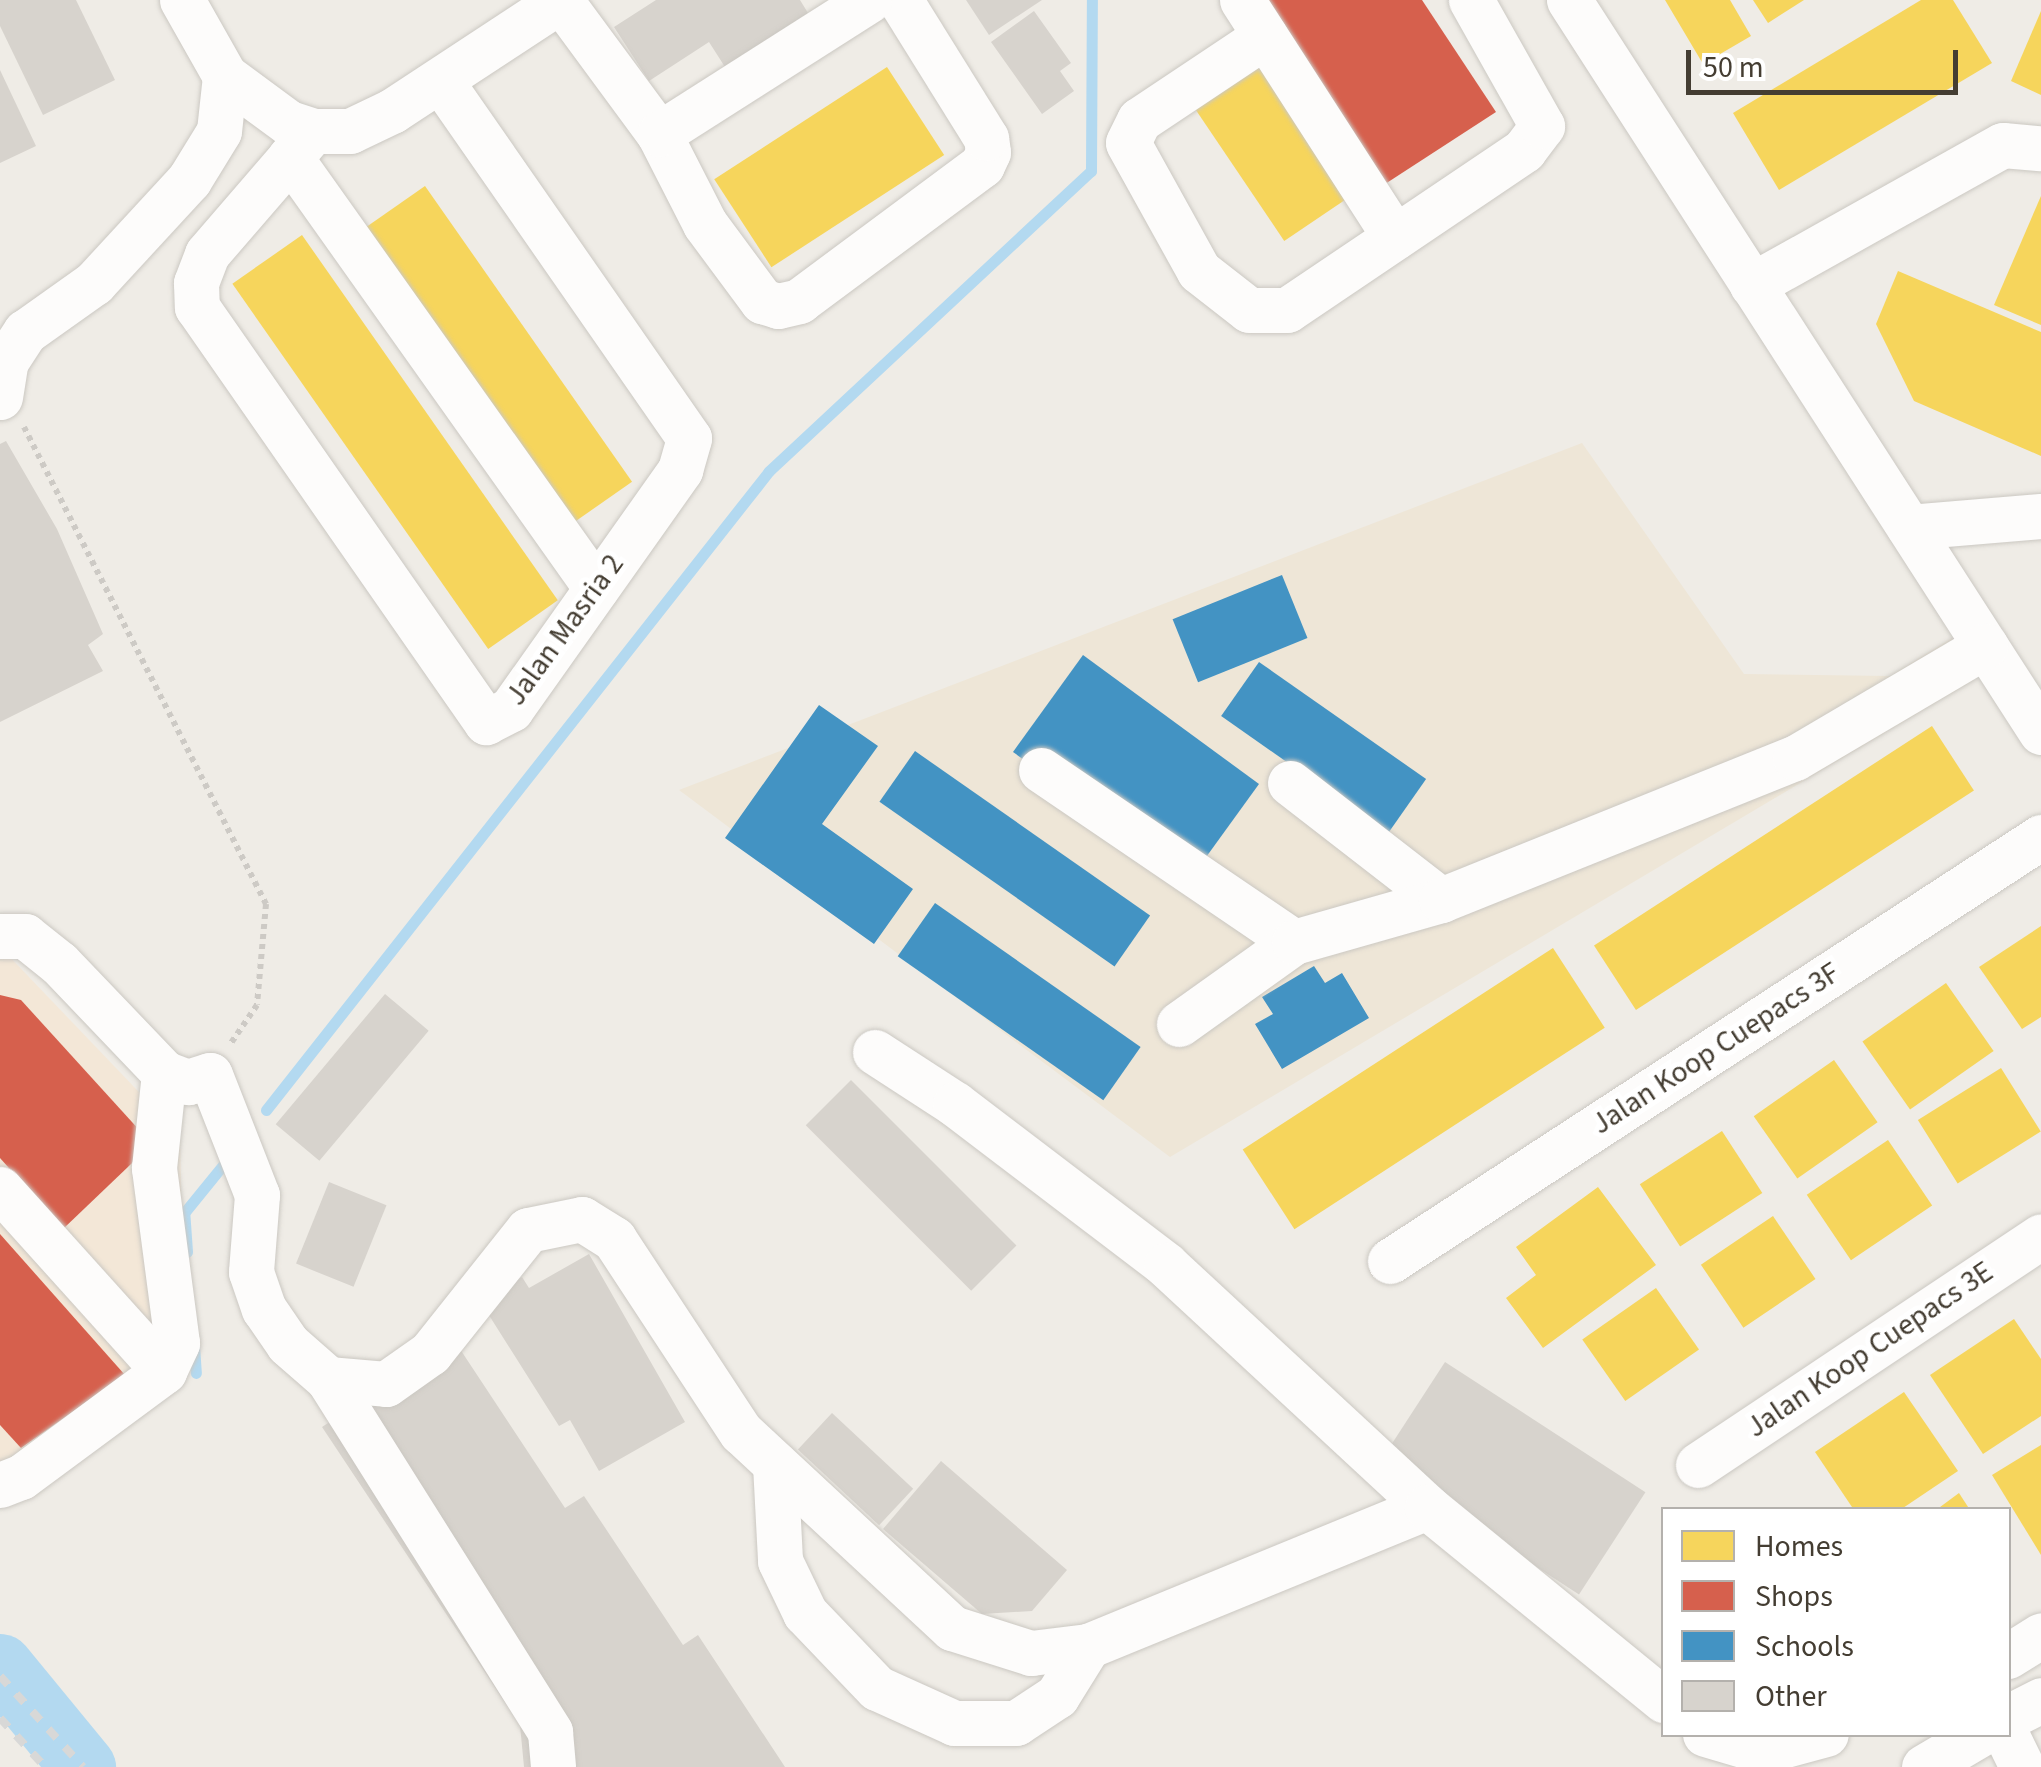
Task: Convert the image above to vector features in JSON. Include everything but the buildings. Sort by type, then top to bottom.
[{"type":"street","points":[[182,0],[226,76],[289,123],[596,588]]},
{"type":"street","points":[[301,144],[350,131],[441,82],[561,0],[659,134],[706,224],[762,301],[798,301],[982,165],[988,152],[986,138],[900,0]]},
{"type":"street","points":[[659,134],[869,0]]},
{"type":"street","points":[[1394,238],[1253,18],[1138,120],[1128,143],[1200,271],[1249,310],[1287,310],[1394,238],[1524,150],[1542,126],[1471,0]]},
{"type":"street","points":[[1569,0],[2041,732]]},
{"type":"street","points":[[3,393],[6,360],[25,332],[94,283],[189,180],[218,132],[226,76]]},
{"type":"street","name":"Jalan Masria 2","points":[[301,144],[207,254],[196,284],[197,306],[486,722],[511,710],[680,470],[689,438],[441,82]]},
{"type":"street","points":[[1752,284],[2004,145],[2041,148]]},
{"type":"street","points":[[1909,527],[2041,516]]},
{"type":"street","points":[[1178,1024],[1294,942],[1442,900],[1796,758],[1985,646]]},
{"type":"street","points":[[1041,770],[1294,942]]},
{"type":"street","points":[[1290,783],[1442,900]]},
{"type":"street","name":"Jalan Koop Cuepacs 3F","points":[[1390,1262],[2041,836]]},
{"type":"street","points":[[0,936],[25,936],[60,962],[164,1073],[188,1082],[210,1075],[257,1195],[251,1272],[264,1309],[288,1344],[328,1379],[550,1732],[553,1767]]},
{"type":"street","points":[[875,1052],[954,1104],[1166,1265],[1427,1507],[1661,1698]]},
{"type":"street","points":[[0,1485],[21,1477],[164,1371],[177,1343],[154,1168],[164,1073]]},
{"type":"street","points":[[0,1189],[164,1371]]},
{"type":"street","points":[[328,1379],[386,1384],[430,1353],[528,1230],[582,1219],[614,1239],[741,1432],[952,1628],[1031,1653],[1088,1646],[1427,1507]]},
{"type":"street","name":"Jalan Koop Cuepacs 3E","points":[[1698,1465],[2041,1236]]},
{"type":"street","points":[[775,1464],[780,1561],[805,1612],[877,1688],[954,1723],[1016,1723],[1057,1696],[1088,1646]]},
{"type":"street","points":[[2011,1654],[2041,1634]]},
{"type":"street","points":[[2022,1767],[2025,1716]]},
{"type":"street","points":[[1715,1737],[1763,1751],[1815,1737]]},
{"type":"street","points":[[1924,1767],[1975,1737]]},
{"type":"path","points":[[3,393],[266,904],[257,1005],[210,1075]]},
{"type":"shaded area","points":[[1582,443],[1744,674],[1890,676],[1952,638],[1974,680],[1170,1157],[679,790]]},
{"type":"shaded area","points":[[6,953],[180,1135],[185,1365],[0,1494],[0,955]]},
{"type":"waterway","points":[[266,1110],[769,471],[1091,171],[1092,0]]},
{"type":"waterway","points":[[187,1252],[184,1213],[223,1165]]},
{"type":"waterway","points":[[194,1346],[196,1373]]},
{"type":"waterway","points":[[0,1666],[83,1767]]},
{"type":"railway","points":[[0,1676],[83,1767]]},
{"type":"railway","points":[[0,1718],[45,1767]]}]
